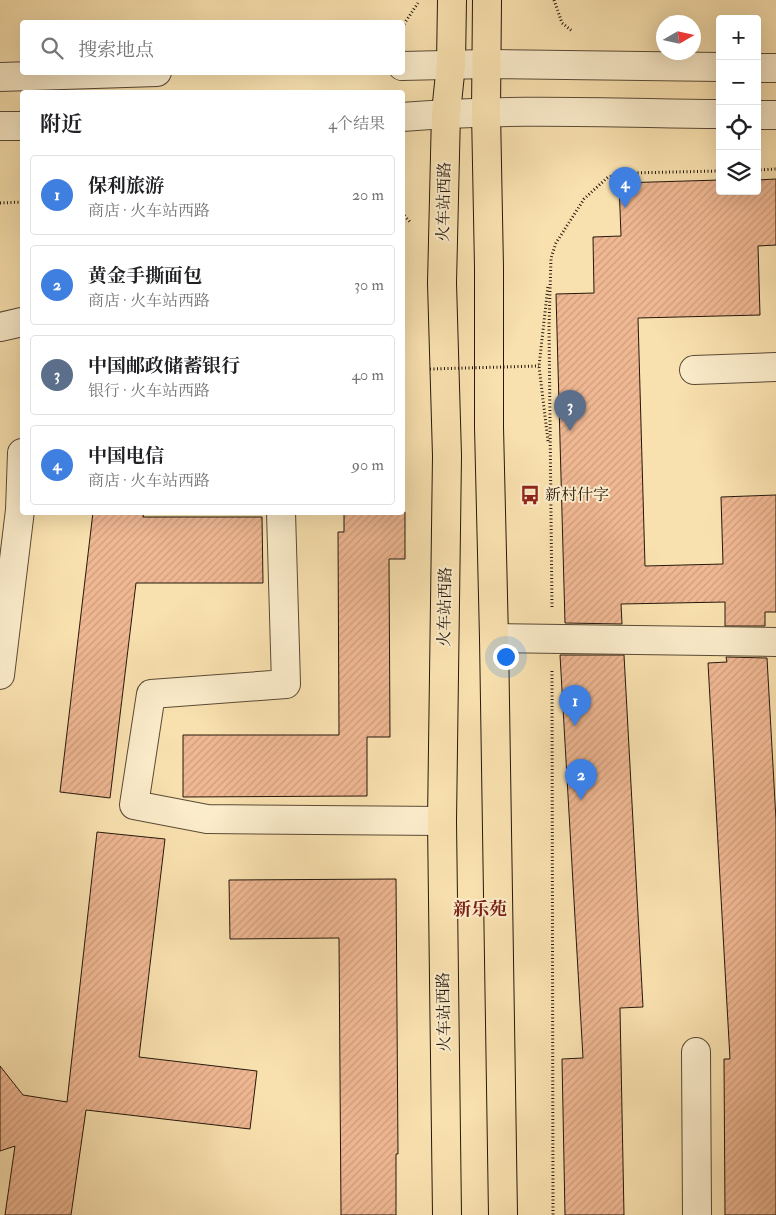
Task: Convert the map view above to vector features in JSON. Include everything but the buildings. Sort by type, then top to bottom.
[{"type":"main road","name":"火车站西路","points":[[447,1215],[442,821],[447,456],[442,283],[446,113],[451,64],[452,0]]},
{"type":"main road","points":[[487,0],[486,112],[489,268],[489,437],[503,1215]]},
{"type":"street","points":[[405,66],[486,64],[716,67]]},
{"type":"street","points":[[761,68],[776,68]]},
{"type":"street","points":[[0,77],[63,75]]},
{"type":"street","points":[[405,117],[486,112],[716,114]]},
{"type":"street","points":[[761,115],[776,115]]},
{"type":"street","points":[[0,126],[20,126]]},
{"type":"street","points":[[0,327],[20,322]]},
{"type":"street","points":[[694,370],[776,367]]},
{"type":"street","points":[[0,675],[20,510]]},
{"type":"street","points":[[281,515],[286,684],[151,694],[134,806],[207,819],[442,821]]},
{"type":"street","points":[[494,638],[776,642]]},
{"type":"street","points":[[696,1052],[697,1215]]},
{"type":"path","points":[[405,22],[420,0]]},
{"type":"path","points":[[761,170],[776,169]]},
{"type":"path","points":[[550,459],[539,366],[552,258],[556,243],[584,199],[608,177],[628,173],[716,171]]},
{"type":"path","points":[[0,203],[20,202]]},
{"type":"path","points":[[552,258],[549,326],[552,638],[553,1215]]},
{"type":"path","points":[[430,369],[539,366]]},
{"type":"place","name":"中国电信","points":[[625,208]]},
{"type":"place","name":"中国邮政储蓄银行","points":[[570,431]]},
{"type":"place","name":"新村什字","points":[[530,495]]},
{"type":"place","name":"保利旅游","points":[[575,726]]},
{"type":"place","name":"黄金手撕面包","points":[[581,800]]},
{"type":"district","name":"新乐苑","points":[[480,909]]}]
